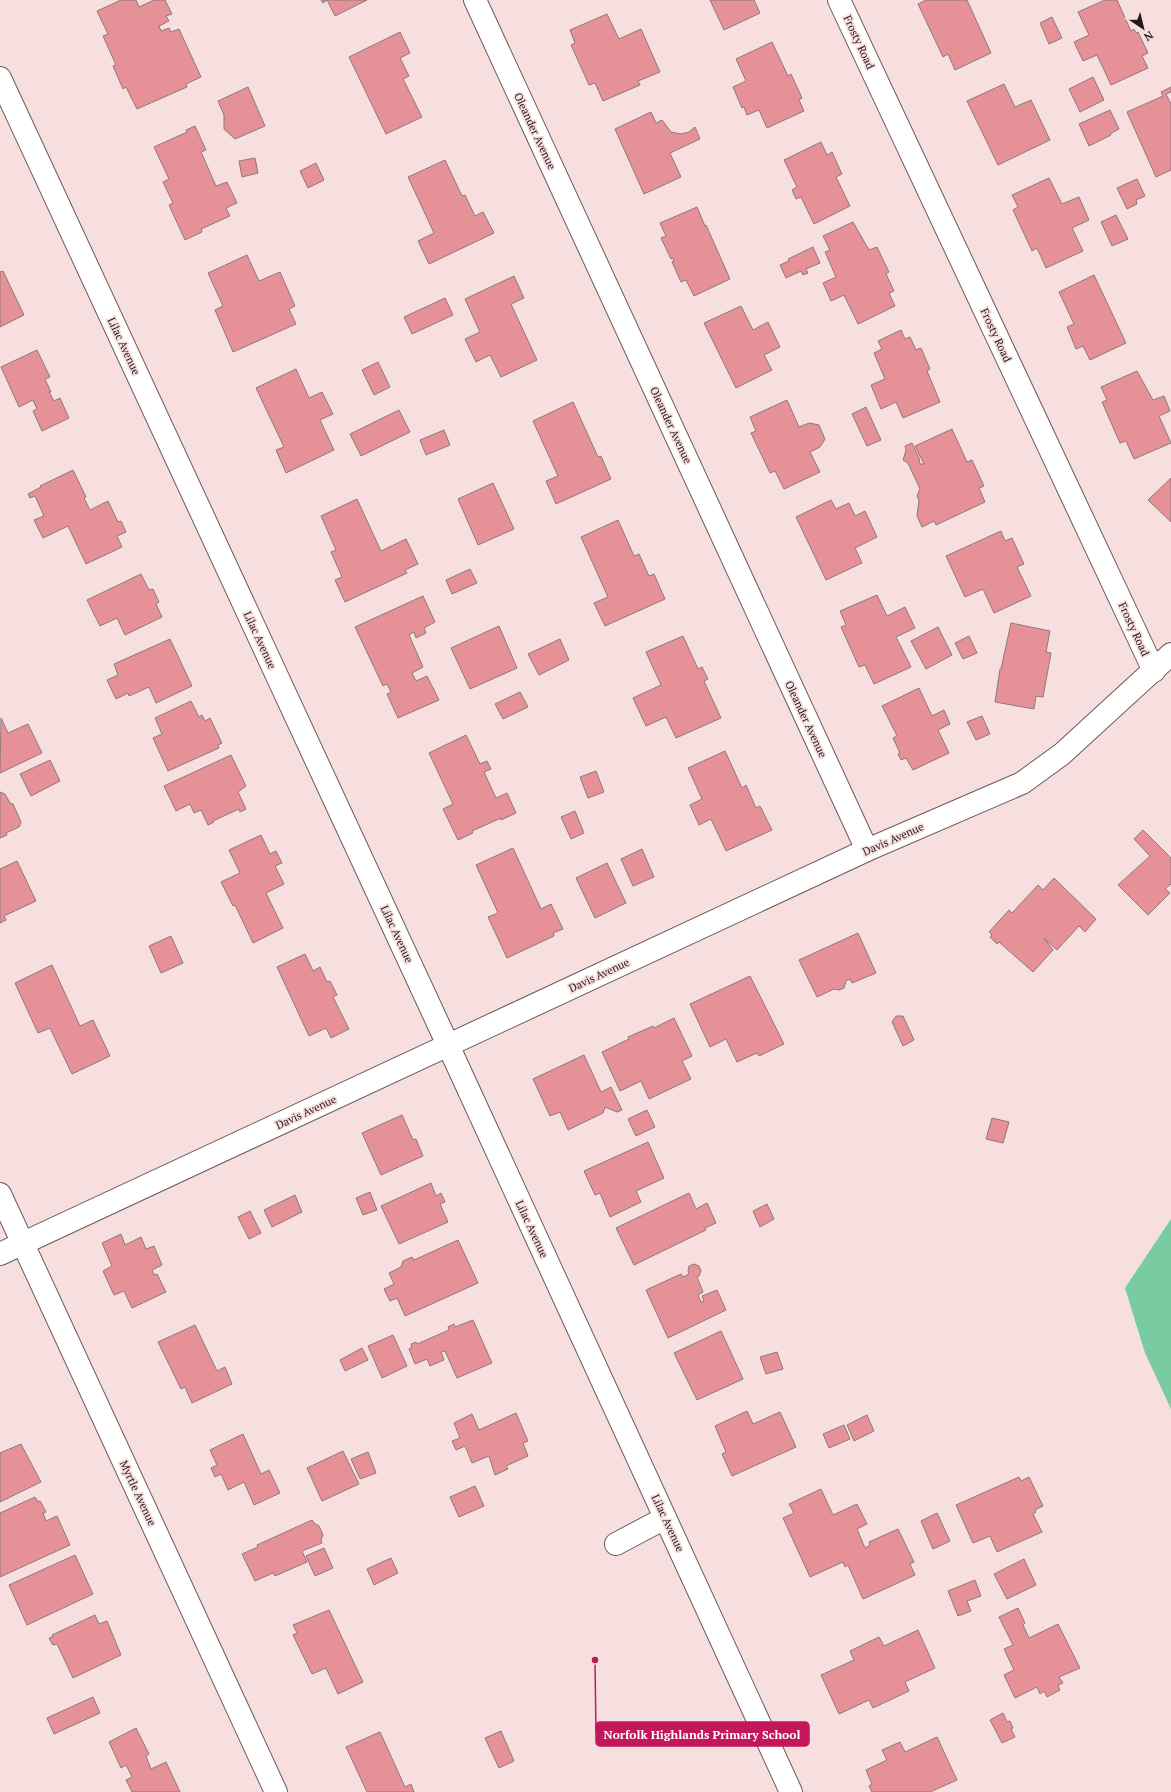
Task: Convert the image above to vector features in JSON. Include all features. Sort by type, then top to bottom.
[{"type":"street","name":"Oleander Avenue","points":[[475,0],[867,850]]},
{"type":"street","name":"Frosty Road","points":[[839,0],[1154,671]]},
{"type":"street","name":"Lilac Avenue","points":[[0,78],[448,1045],[791,1792]]},
{"type":"street","name":"Davis Avenue","points":[[0,1254],[867,850],[1022,783],[1062,754],[1171,654]]},
{"type":"street","name":"Myrtle Avenue","points":[[0,1194],[276,1792]]},
{"type":"street","points":[[616,1544],[665,1518]]},
{"type":"shaded area","points":[[1171,1219],[1171,1409],[1145,1353],[1125,1288]]},
{"type":"building","points":[[121,0],[136,0],[139,7],[154,0],[165,0],[172,14],[166,16],[169,21],[159,26],[161,31],[169,28],[171,32],[179,29],[201,77],[186,84],[187,87],[137,109],[126,87],[123,89],[113,66],[116,65],[103,36],[108,34],[97,11]]},
{"type":"building","points":[[327,0],[367,0],[335,16]]},
{"type":"building","points":[[710,0],[754,0],[760,13],[724,30]]},
{"type":"building","points":[[926,0],[967,0],[991,53],[955,70],[948,54],[943,57],[918,4]]},
{"type":"building","points":[[1105,0],[1117,0],[1131,31],[1134,29],[1136,33],[1138,32],[1148,53],[1142,56],[1148,68],[1111,85],[1097,55],[1083,61],[1074,42],[1089,35],[1078,12]]},
{"type":"building","points":[[607,14],[619,39],[641,29],[660,72],[638,81],[640,85],[603,101],[595,83],[589,85],[571,45],[575,43],[570,30]]},
{"type":"building","points":[[1052,17],[1062,38],[1049,44],[1040,23]]},
{"type":"building","points":[[400,32],[410,53],[400,58],[409,76],[403,79],[422,117],[386,134],[349,57]]},
{"type":"building","points":[[772,42],[788,76],[791,74],[802,98],[799,100],[804,111],[767,128],[759,110],[747,115],[744,107],[742,108],[733,87],[746,81],[736,59]]},
{"type":"building","points":[[1093,77],[1104,100],[1080,112],[1069,89]]},
{"type":"building","points":[[1004,84],[1015,107],[1031,100],[1050,140],[998,165],[967,101]]},
{"type":"building","points":[[248,87],[265,126],[235,139],[224,129],[224,115],[218,101]]},
{"type":"building","points":[[1171,87],[1171,92],[1166,94],[1171,104],[1171,170],[1156,177],[1127,112],[1163,96],[1161,92]]},
{"type":"building","points":[[1110,110],[1119,129],[1110,134],[1111,135],[1089,146],[1079,124]]},
{"type":"building","points":[[651,112],[656,123],[662,120],[671,132],[681,134],[689,132],[695,127],[700,139],[670,153],[681,177],[644,194],[615,129]]},
{"type":"building","points":[[195,126],[206,150],[201,152],[216,186],[227,182],[237,203],[226,208],[230,216],[201,229],[202,232],[185,240],[169,205],[173,203],[163,182],[169,179],[154,147],[187,132],[186,130]]},
{"type":"building","points":[[821,142],[827,155],[832,152],[842,174],[836,177],[850,206],[814,224],[801,197],[796,199],[792,190],[797,187],[784,160]]},
{"type":"building","points":[[255,158],[258,173],[242,177],[239,161]]},
{"type":"building","points":[[445,160],[462,196],[465,195],[475,216],[483,212],[494,233],[429,264],[418,241],[434,233],[408,177]]},
{"type":"building","points":[[316,163],[324,180],[308,188],[300,171]]},
{"type":"building","points":[[1049,178],[1062,204],[1079,197],[1089,220],[1072,228],[1083,251],[1046,268],[1037,248],[1032,251],[1013,210],[1018,207],[1012,195]]},
{"type":"building","points":[[1137,179],[1145,196],[1136,200],[1137,204],[1127,209],[1117,188]]},
{"type":"building","points":[[697,207],[730,279],[694,296],[686,280],[681,282],[672,262],[674,261],[673,258],[671,259],[661,238],[666,236],[660,223]]},
{"type":"building","points":[[1116,215],[1128,239],[1112,246],[1101,222]]},
{"type":"building","points":[[853,222],[869,250],[877,247],[889,272],[886,274],[894,291],[889,293],[895,306],[858,324],[844,295],[831,301],[823,283],[836,277],[825,252],[830,250],[823,236]]},
{"type":"building","points":[[813,247],[820,263],[806,269],[808,273],[803,275],[801,271],[786,278],[780,265],[789,261],[788,259]]},
{"type":"building","points":[[247,255],[259,281],[280,272],[295,306],[289,309],[296,324],[233,352],[215,310],[223,306],[208,273]]},
{"type":"building","points":[[3,271],[24,315],[0,327],[0,272]]},
{"type":"building","points":[[1094,275],[1126,343],[1090,360],[1083,346],[1076,349],[1067,327],[1074,324],[1059,292]]},
{"type":"building","points":[[514,276],[524,298],[511,304],[537,360],[501,377],[490,355],[476,362],[465,339],[480,332],[465,299]]},
{"type":"building","points":[[445,298],[453,315],[412,334],[404,317]]},
{"type":"building","points":[[741,306],[753,330],[768,322],[780,347],[764,355],[772,370],[736,388],[704,323]]},
{"type":"building","points":[[901,330],[905,339],[910,337],[916,350],[921,348],[930,369],[927,371],[940,402],[903,418],[896,402],[881,409],[871,385],[885,379],[874,353],[882,349],[878,341]]},
{"type":"building","points":[[37,350],[50,377],[45,379],[51,392],[49,392],[54,401],[60,398],[69,418],[42,431],[33,411],[37,409],[33,400],[19,407],[1,367]]},
{"type":"building","points":[[378,362],[390,387],[374,395],[362,370]]},
{"type":"building","points":[[296,369],[309,398],[322,392],[333,414],[320,420],[334,450],[286,473],[276,450],[284,447],[256,388]]},
{"type":"building","points":[[1137,371],[1153,400],[1164,396],[1170,411],[1159,416],[1171,443],[1134,459],[1126,441],[1120,443],[1102,402],[1107,400],[1101,387]]},
{"type":"building","points":[[787,400],[799,427],[809,423],[819,425],[825,439],[820,447],[810,452],[820,472],[784,489],[775,471],[770,473],[751,433],[756,431],[750,417]]},
{"type":"building","points":[[573,402],[598,457],[601,456],[611,479],[556,504],[546,481],[558,476],[533,421]]},
{"type":"building","points":[[866,407],[881,440],[867,446],[852,414]]},
{"type":"building","points":[[399,410],[410,432],[361,456],[350,434]]},
{"type":"building","points":[[952,429],[967,462],[972,460],[984,486],[979,488],[985,502],[936,525],[934,521],[922,527],[917,516],[919,500],[917,496],[920,489],[908,463],[903,460],[906,450],[905,446],[912,443],[919,458],[920,464],[924,464],[915,446]]},
{"type":"building","points":[[444,430],[450,445],[426,455],[420,440]]},
{"type":"building","points":[[73,470],[86,497],[84,498],[90,510],[108,501],[118,522],[121,521],[126,532],[117,536],[122,547],[86,564],[68,526],[43,538],[34,520],[44,516],[35,496],[30,498],[28,494],[41,487],[40,486]]},
{"type":"building","points":[[1171,478],[1171,522],[1148,500]]},
{"type":"building","points":[[493,483],[514,529],[478,545],[458,499]]},
{"type":"building","points":[[357,499],[381,551],[406,539],[418,564],[405,570],[407,573],[345,602],[335,580],[342,577],[331,552],[336,550],[321,516]]},
{"type":"building","points":[[831,500],[836,509],[849,503],[855,516],[865,511],[877,537],[855,548],[862,563],[826,580],[796,517]]},
{"type":"building","points":[[618,520],[634,556],[639,554],[649,576],[654,574],[665,599],[605,626],[594,603],[608,597],[581,537]]},
{"type":"building","points":[[1001,531],[1005,541],[1012,538],[1024,564],[1017,567],[1031,596],[994,613],[983,589],[965,597],[946,556]]},
{"type":"building","points":[[470,569],[477,583],[452,594],[446,580]]},
{"type":"building","points":[[141,574],[149,590],[153,589],[159,602],[156,604],[162,617],[125,635],[117,618],[100,626],[87,600]]},
{"type":"building","points":[[877,595],[887,616],[905,607],[915,628],[896,637],[911,667],[874,684],[865,665],[859,667],[841,627],[846,625],[840,611]]},
{"type":"building","points":[[423,596],[435,622],[424,628],[426,633],[416,638],[414,632],[409,635],[423,667],[412,673],[416,681],[427,676],[439,700],[398,718],[387,694],[391,692],[387,684],[383,686],[355,627]]},
{"type":"building","points":[[1011,623],[1050,631],[1046,652],[1051,653],[1043,697],[1036,696],[1034,709],[995,702],[1000,669]]},
{"type":"building","points":[[499,626],[517,668],[470,689],[451,648]]},
{"type":"building","points":[[938,627],[952,655],[926,669],[911,641]]},
{"type":"building","points":[[683,636],[698,669],[702,667],[708,679],[704,681],[721,718],[676,738],[666,717],[646,726],[633,698],[661,685],[646,652]]},
{"type":"building","points":[[969,636],[977,653],[963,659],[955,643]]},
{"type":"building","points":[[170,639],[192,686],[156,703],[149,687],[129,696],[128,693],[116,699],[107,680],[118,675],[114,664]]},
{"type":"building","points":[[560,639],[569,660],[539,675],[528,654]]},
{"type":"building","points":[[919,688],[932,716],[944,710],[950,724],[938,730],[949,753],[913,770],[906,758],[901,760],[898,754],[900,753],[893,738],[897,736],[882,706]]},
{"type":"building","points":[[520,692],[528,707],[503,719],[495,704]]},
{"type":"building","points":[[191,701],[199,717],[202,715],[205,721],[210,718],[222,743],[218,745],[219,748],[168,771],[153,738],[162,734],[155,718]]},
{"type":"building","points":[[982,716],[990,734],[976,740],[967,722]]},
{"type":"building","points":[[1,718],[8,733],[28,724],[42,753],[0,773]]},
{"type":"building","points":[[466,735],[480,764],[487,761],[491,769],[484,772],[496,798],[507,793],[516,813],[472,831],[473,833],[458,840],[443,809],[453,804],[429,753]]},
{"type":"building","points":[[725,751],[742,788],[746,785],[756,808],[760,806],[772,830],[726,851],[711,819],[699,825],[690,805],[702,799],[688,768]]},
{"type":"building","points":[[231,755],[246,786],[238,792],[246,809],[240,812],[239,809],[213,821],[214,822],[208,825],[201,810],[194,813],[190,804],[176,811],[164,786]]},
{"type":"building","points":[[50,760],[60,781],[31,796],[20,774]]},
{"type":"building","points":[[596,771],[604,792],[588,798],[580,777]]},
{"type":"building","points":[[0,792],[5,794],[10,803],[13,804],[21,822],[19,827],[6,833],[7,835],[0,838]]},
{"type":"building","points":[[575,811],[584,833],[571,839],[561,817]]},
{"type":"building","points":[[1143,830],[1171,858],[1171,884],[1165,889],[1170,893],[1148,915],[1118,885],[1150,856],[1134,839]]},
{"type":"building","points":[[261,835],[270,854],[276,851],[282,863],[275,866],[284,884],[266,893],[283,928],[253,943],[235,905],[233,906],[221,882],[240,873],[229,850]]},
{"type":"building","points":[[513,848],[541,909],[551,904],[563,929],[553,933],[554,936],[507,958],[488,917],[498,913],[476,865]]},
{"type":"building","points":[[642,849],[654,877],[633,886],[621,859]]},
{"type":"building","points":[[17,861],[36,901],[4,916],[6,920],[0,923],[0,869]]},
{"type":"building","points":[[607,863],[626,903],[595,918],[576,878]]},
{"type":"building","points":[[1054,878],[1096,919],[1085,932],[1079,926],[1057,950],[1044,938],[1053,950],[1033,972],[999,942],[997,944],[990,937],[992,935],[989,932],[1009,910],[1012,913],[1038,885],[1043,890]]},
{"type":"building","points":[[858,933],[876,973],[852,983],[850,979],[846,981],[844,988],[839,990],[834,989],[817,997],[799,960]]},
{"type":"building","points":[[171,936],[183,963],[161,973],[149,946]]},
{"type":"building","points":[[305,954],[313,971],[320,967],[327,982],[330,981],[337,995],[333,997],[349,1029],[331,1038],[326,1028],[309,1036],[277,967]]},
{"type":"building","points":[[52,965],[80,1026],[93,1020],[110,1056],[72,1074],[50,1028],[38,1033],[15,983]]},
{"type":"building","points":[[750,976],[784,1044],[759,1056],[757,1053],[737,1062],[726,1039],[710,1047],[690,1004]]},
{"type":"building","points":[[896,1016],[903,1016],[914,1040],[903,1046],[892,1022]]},
{"type":"building","points":[[674,1018],[692,1056],[682,1061],[691,1079],[649,1099],[641,1081],[620,1091],[602,1052],[629,1039],[628,1037],[653,1026],[654,1028]]},
{"type":"building","points":[[584,1055],[601,1092],[611,1087],[622,1110],[617,1112],[605,1107],[603,1113],[568,1130],[560,1112],[550,1116],[533,1079]]},
{"type":"building","points":[[647,1110],[655,1127],[636,1136],[628,1119]]},
{"type":"building","points":[[402,1115],[413,1140],[416,1139],[423,1156],[381,1175],[362,1133]]},
{"type":"building","points":[[992,1118],[1009,1122],[1003,1143],[986,1139]]},
{"type":"building","points":[[648,1142],[664,1178],[636,1191],[641,1202],[610,1217],[600,1193],[595,1195],[584,1171]]},
{"type":"building","points":[[431,1183],[436,1196],[441,1193],[445,1202],[440,1204],[448,1222],[399,1244],[381,1206]]},
{"type":"building","points":[[370,1192],[377,1210],[363,1215],[356,1198]]},
{"type":"building","points":[[689,1193],[696,1209],[707,1203],[716,1223],[705,1228],[706,1230],[634,1265],[616,1228]]},
{"type":"building","points":[[295,1195],[302,1212],[272,1227],[264,1210]]},
{"type":"building","points":[[767,1204],[774,1219],[760,1227],[753,1211]]},
{"type":"building","points":[[250,1211],[261,1233],[249,1239],[238,1217]]},
{"type":"building","points":[[121,1234],[125,1245],[141,1237],[146,1249],[154,1246],[162,1265],[152,1270],[154,1275],[157,1274],[166,1292],[132,1308],[124,1291],[114,1295],[103,1271],[112,1266],[102,1243]]},
{"type":"building","points":[[458,1240],[478,1283],[405,1316],[397,1298],[390,1301],[384,1289],[394,1284],[389,1273],[401,1267],[403,1261],[412,1257],[414,1260]]},
{"type":"building","points":[[694,1264],[699,1266],[701,1271],[697,1277],[703,1292],[698,1295],[701,1302],[704,1301],[702,1296],[717,1290],[726,1310],[668,1338],[646,1290],[681,1274],[683,1277],[689,1274],[689,1266]]},
{"type":"building","points":[[473,1320],[492,1363],[457,1378],[445,1351],[441,1352],[444,1360],[430,1366],[427,1359],[415,1364],[409,1349],[412,1347],[411,1344],[416,1342],[417,1344],[449,1330],[448,1327],[454,1324],[455,1327]]},
{"type":"building","points":[[195,1325],[217,1371],[225,1367],[232,1384],[192,1403],[185,1387],[181,1389],[158,1342]]},
{"type":"building","points":[[721,1331],[743,1379],[697,1400],[674,1353]]},
{"type":"building","points":[[393,1335],[407,1366],[382,1378],[368,1346]]},
{"type":"building","points":[[362,1348],[368,1360],[345,1371],[340,1360]]},
{"type":"building","points":[[777,1352],[783,1369],[766,1374],[760,1357]]},
{"type":"building","points":[[747,1411],[753,1424],[780,1412],[796,1447],[732,1476],[722,1454],[726,1452],[715,1426]]},
{"type":"building","points":[[516,1413],[528,1441],[523,1443],[528,1456],[506,1466],[508,1469],[495,1475],[489,1456],[472,1463],[465,1446],[456,1450],[452,1441],[460,1438],[454,1423],[472,1414],[479,1430]]},
{"type":"building","points":[[867,1415],[874,1431],[854,1441],[847,1425]]},
{"type":"building","points":[[844,1425],[850,1439],[829,1448],[823,1434]]},
{"type":"building","points":[[243,1434],[261,1474],[269,1470],[280,1493],[254,1505],[244,1482],[228,1490],[221,1474],[215,1477],[211,1468],[217,1465],[210,1450]]},
{"type":"building","points":[[21,1444],[41,1482],[0,1502],[0,1453]]},
{"type":"building","points":[[343,1451],[359,1484],[322,1501],[307,1468]]},
{"type":"building","points":[[368,1452],[376,1473],[360,1479],[351,1459]]},
{"type":"building","points":[[1019,1477],[1021,1481],[1029,1477],[1043,1506],[1035,1510],[1036,1512],[1033,1514],[1042,1532],[997,1552],[990,1536],[973,1543],[956,1505]]},
{"type":"building","points":[[475,1486],[484,1506],[459,1517],[450,1497]]},
{"type":"building","points":[[821,1489],[833,1515],[857,1504],[867,1524],[857,1529],[865,1548],[870,1545],[869,1542],[898,1529],[914,1562],[910,1564],[915,1575],[863,1599],[848,1565],[845,1567],[843,1562],[810,1577],[783,1518],[794,1513],[789,1504]]},
{"type":"building","points":[[35,1497],[38,1502],[40,1501],[46,1512],[43,1513],[46,1521],[57,1516],[70,1545],[0,1577],[0,1513]]},
{"type":"building","points":[[937,1513],[950,1541],[933,1549],[921,1521]]},
{"type":"building","points":[[312,1520],[319,1526],[323,1535],[321,1540],[322,1543],[302,1551],[307,1562],[275,1576],[273,1573],[255,1581],[242,1554],[258,1547],[257,1545]]},
{"type":"building","points":[[324,1548],[333,1568],[315,1576],[306,1556]]},
{"type":"building","points":[[75,1555],[93,1594],[27,1625],[9,1585]]},
{"type":"building","points":[[391,1558],[398,1573],[374,1585],[367,1569]]},
{"type":"building","points":[[1024,1559],[1036,1585],[1007,1599],[994,1574]]},
{"type":"building","points":[[975,1580],[981,1596],[967,1601],[971,1611],[958,1616],[948,1591]]},
{"type":"building","points":[[1018,1608],[1025,1623],[1023,1625],[1029,1638],[1058,1624],[1080,1668],[1059,1677],[1063,1683],[1058,1685],[1060,1690],[1047,1697],[1044,1691],[1040,1694],[1037,1687],[1015,1698],[1004,1675],[1014,1670],[1004,1649],[1013,1645],[999,1617]]},
{"type":"building","points":[[329,1610],[363,1682],[338,1694],[326,1668],[312,1674],[293,1635],[297,1633],[293,1625]]},
{"type":"building","points":[[95,1615],[99,1624],[107,1621],[121,1655],[73,1678],[57,1644],[53,1645],[49,1638],[53,1637],[52,1635]]},
{"type":"building","points":[[918,1630],[935,1668],[905,1682],[909,1691],[873,1708],[869,1700],[839,1714],[821,1675],[854,1660],[850,1651],[879,1637],[884,1646]]},
{"type":"building","points":[[93,1697],[100,1713],[54,1734],[47,1718]]},
{"type":"building","points":[[1003,1713],[1007,1722],[1010,1721],[1013,1728],[1011,1729],[1015,1737],[1002,1743],[990,1720]]},
{"type":"building","points":[[136,1728],[149,1754],[146,1756],[151,1769],[166,1762],[180,1792],[132,1792],[126,1780],[132,1777],[126,1765],[121,1768],[109,1742]]},
{"type":"building","points":[[501,1731],[514,1761],[499,1768],[485,1738]]},
{"type":"building","points":[[380,1732],[405,1787],[411,1784],[414,1792],[367,1792],[346,1747]]},
{"type":"building","points":[[937,1737],[957,1780],[930,1792],[872,1792],[869,1786],[872,1784],[866,1770],[887,1760],[882,1750],[900,1742],[905,1752]]},
{"type":"place","name":"Norfolk Highlands Primary School","points":[[595,1660]]}]
